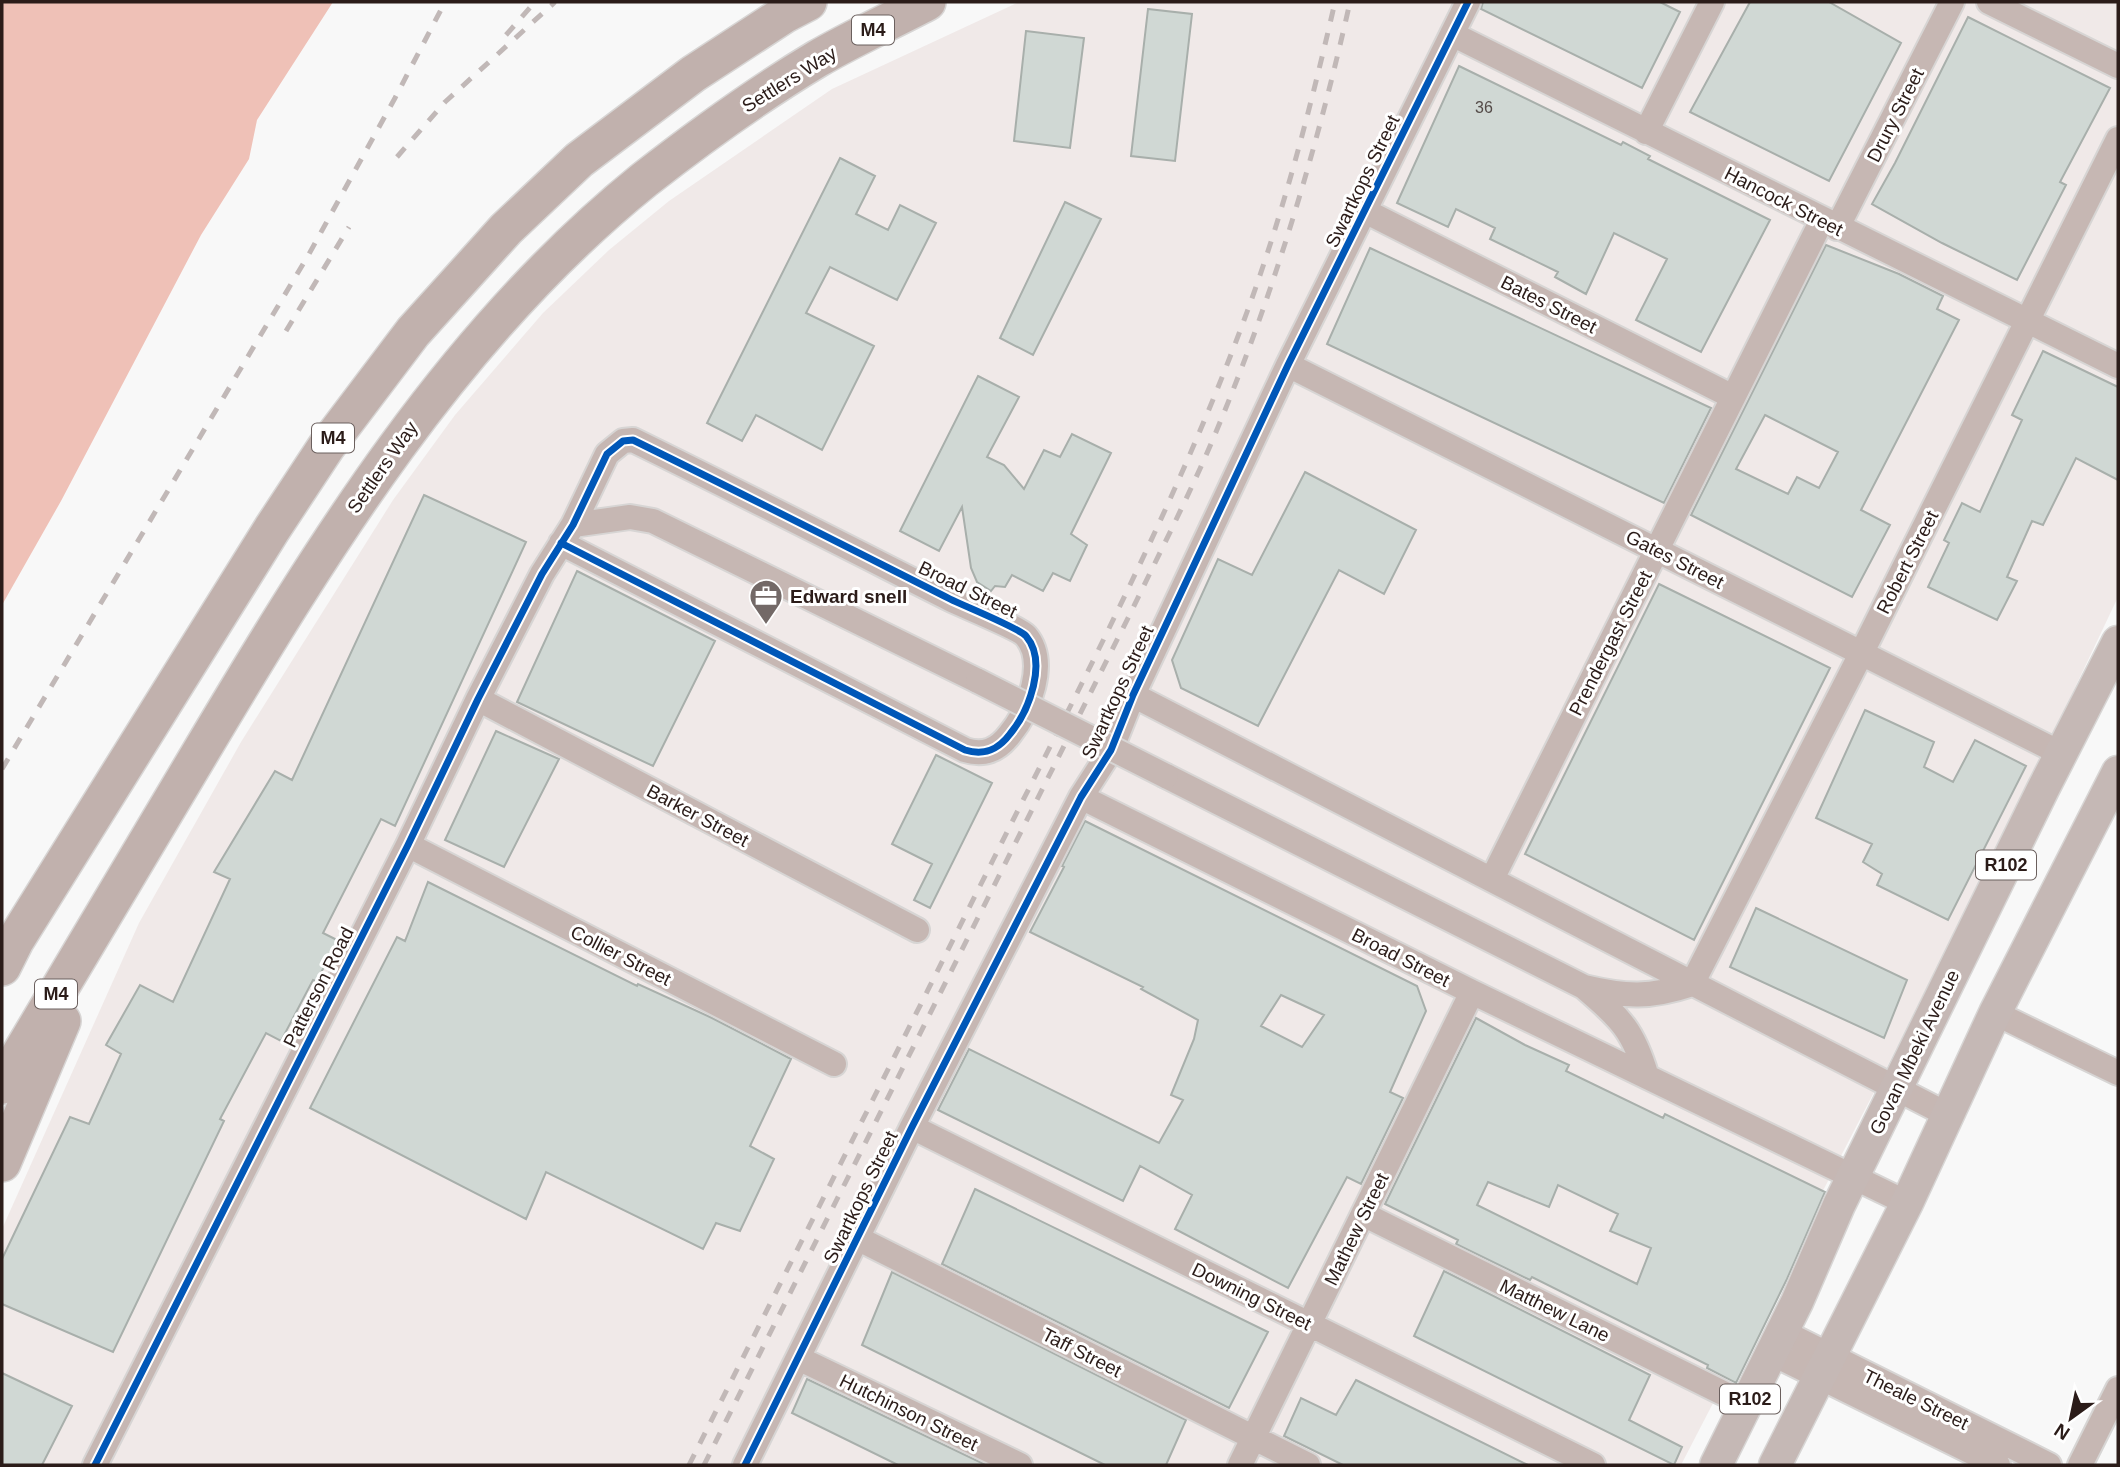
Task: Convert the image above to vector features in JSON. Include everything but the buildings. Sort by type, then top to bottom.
[{"type":"highway","name":"Settlers Way","points":[[2,1084],[232,699],[325,550],[412,424],[485,333],[570,247],[643,181],[723,121],[818,59],[927,2]]},
{"type":"highway","name":"M4","points":[[6,955],[287,505],[326,447],[414,332],[506,229],[579,160],[693,74],[797,6]]},
{"type":"highway","points":[[2,1163],[111,904]]},
{"type":"main road","name":"Govan Mbeki Avenue","points":[[1716,1465],[1778,1343],[1853,1176],[2118,642]]},
{"type":"main road","name":"R102","points":[[1775,1465],[1907,1203],[1995,1013],[2118,772]]},
{"type":"street","name":"Swartkops Street","points":[[745,1465],[912,1127],[1081,797],[1111,750],[1133,695],[1288,365],[1468,2]]},
{"type":"street","points":[[1646,132],[1712,2]]},
{"type":"street","name":"Drury Street","points":[[1830,224],[1952,2]]},
{"type":"street","points":[[1989,2],[2118,66]]},
{"type":"street","name":"Hancock Street","points":[[1452,34],[2118,366]]},
{"type":"street","name":"Robert Street","points":[[1692,984],[1862,652],[2118,139]]},
{"type":"street","name":"Bates Street","points":[[1365,211],[1733,397]]},
{"type":"street","name":"Prendergast Street","points":[[1492,878],[1733,397],[1830,224]]},
{"type":"street","name":"Gates Street","points":[[1288,365],[2062,754]]},
{"type":"street","name":"Broad Street","points":[[633,440],[961,605],[1025,634],[1036,657],[1032,692],[1014,730],[1005,742],[985,752],[965,750],[567,534],[607,454],[624,441],[633,440]]},
{"type":"street","points":[[567,534],[629,517],[653,521],[978,681],[1584,987],[1622,1022],[1633,1036],[1647,1077]]},
{"type":"street","name":"Patterson Road","points":[[95,1465],[408,845],[478,699],[542,574],[567,534]]},
{"type":"street","points":[[1133,695],[1948,1115]]},
{"type":"street","name":"Barker Street","points":[[478,699],[917,930]]},
{"type":"street","name":"Broad Street","points":[[1081,797],[1472,992],[1907,1203]]},
{"type":"street","name":"Collier Street","points":[[408,845],[834,1065]]},
{"type":"street","points":[[1584,987],[1632,996],[1666,993],[1692,984]]},
{"type":"street","name":"Mathew Street","points":[[1240,1465],[1472,992]]},
{"type":"street","points":[[1995,1013],[2118,1073]]},
{"type":"street","name":"Downing Street","points":[[912,1127],[1309,1324],[1551,1456],[1592,1465]]},
{"type":"street","name":"Matthew Lane","points":[[1363,1214],[1747,1405]]},
{"type":"street","name":"Taff Street","points":[[857,1238],[1308,1465]]},
{"type":"street","name":"Theale Street","points":[[1778,1343],[1998,1465]]},
{"type":"street","name":"Hutchinson Street","points":[[797,1358],[1020,1465]]},
{"type":"street","name":"Theale Street","points":[[1825,1367],[2049,1465]]},
{"type":"street","points":[[2080,1465],[2118,1389]]},
{"type":"shaded area","points":[[2,2],[333,2],[257,120],[249,159],[201,235],[61,501],[2,605]]},
{"type":"shaded area","points":[[1019,2],[2118,2],[2118,597],[2043,755],[1886,1069],[1681,1465],[2,1465],[2,1229],[139,923],[241,742],[393,500],[455,415],[543,313],[609,250],[669,201],[832,89]]},
{"type":"railway","points":[[2,769],[309,254],[445,2]]},
{"type":"railway","points":[[506,35],[535,2]]},
{"type":"railway","points":[[397,157],[445,102],[555,2]]},
{"type":"railway","points":[[689,1465],[1095,657],[1191,452],[1247,312],[1273,236],[1335,2]]},
{"type":"railway","points":[[704,1465],[1130,614],[1206,455],[1237,380],[1275,274],[1323,112],[1350,2]]},
{"type":"railway","points":[[286,331],[349,227]]},
{"type":"cycle path","points":[[745,1465],[912,1127],[1081,797],[1111,750],[1133,695],[1288,365],[1468,2]]},
{"type":"cycle path","points":[[95,1465],[408,845],[478,699],[542,574],[573,525],[607,454],[623,441],[633,440],[1021,632],[1032,647],[1035,659],[1036,672],[1029,700],[1024,713],[1001,744],[984,752],[965,750],[561,543]]},
{"type":"place","name":"Edward snell","points":[[766,626]]}]
